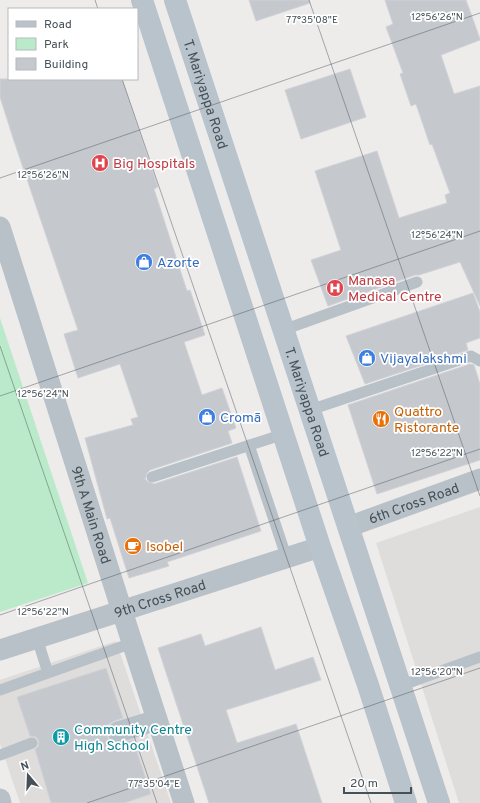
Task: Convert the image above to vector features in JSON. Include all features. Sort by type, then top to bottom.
[{"type":"main road","points":[[142,0],[320,547],[368,685],[406,803]]},
{"type":"main road","name":"T. Mariyappa Road","points":[[175,0],[439,803]]},
{"type":"street","name":"9th A Main Road","points":[[0,227],[184,803]]},
{"type":"street","name":"6th Cross Road","points":[[348,526],[480,479]]},
{"type":"street","name":"9th Cross Road","points":[[0,650],[287,559],[320,547]]},
{"type":"street","points":[[118,732],[157,720]]},
{"type":"street","points":[[0,799],[1,803]]},
{"type":"lane","points":[[283,330],[417,282]]},
{"type":"lane","points":[[310,410],[471,356],[480,361]]},
{"type":"lane","points":[[152,477],[284,434]]},
{"type":"lane","points":[[249,445],[287,559]]},
{"type":"lane","points":[[37,638],[48,673]]},
{"type":"lane","points":[[0,690],[132,643]]},
{"type":"lane","points":[[400,686],[480,657]]},
{"type":"lane","points":[[0,755],[32,743]]},
{"type":"shaded area","points":[[480,507],[480,803],[459,803],[376,543]]},
{"type":"shaded area","points":[[116,641],[171,803],[20,803],[0,744],[0,680]]},
{"type":"green space","points":[[0,318],[88,583],[0,612]]},
{"type":"building","points":[[249,0],[309,0],[310,3],[256,21]]},
{"type":"building","points":[[385,0],[466,0],[480,39],[441,55],[454,94],[480,86],[480,306],[460,262],[415,275],[328,306],[311,260],[341,250],[315,171],[377,151],[399,218],[447,203],[445,195],[450,193],[432,144],[430,145],[416,104],[411,106],[400,74],[403,73],[386,27],[393,24]]},
{"type":"building","points":[[350,69],[366,117],[301,139],[285,90]]},
{"type":"building","points":[[0,79],[122,80],[158,187],[154,189],[187,291],[190,290],[205,335],[184,342],[202,395],[222,388],[236,428],[228,431],[232,443],[150,470],[145,479],[154,484],[237,457],[261,531],[167,562],[169,566],[129,578],[110,518],[107,519],[85,438],[133,425],[131,419],[138,417],[120,364],[78,378],[64,334],[78,330],[0,97]]},
{"type":"building","points":[[473,293],[480,312],[480,338],[466,343],[468,350],[365,384],[346,336]]},
{"type":"building","points":[[470,364],[474,365],[480,384],[480,460],[377,494],[348,405]]},
{"type":"building","points":[[261,627],[275,670],[313,657],[321,680],[226,710],[237,743],[296,724],[322,803],[209,803],[158,648],[201,634],[205,646]]},
{"type":"building","name":"Community Centre High School","points":[[106,668],[123,718],[109,724],[106,730],[107,736],[110,741],[116,744],[133,740],[151,794],[124,803],[51,803],[35,749],[38,747],[39,741],[36,737],[30,736],[17,697]]},
{"type":"place","name":"Big Hospitals","points":[[100,163]]},
{"type":"place","name":"Azorte","points":[[144,262]]},
{"type":"place","name":"Manasa Medical Centre","points":[[335,288]]},
{"type":"place","name":"Vijayalakshmi","points":[[367,358]]},
{"type":"place","name":"Cromā","points":[[207,417]]},
{"type":"place","name":"Quattro Ristorante","points":[[381,419]]},
{"type":"place","name":"Isobel","points":[[133,546]]},
{"type":"place","name":"Community Centre High School","points":[[61,737]]}]
